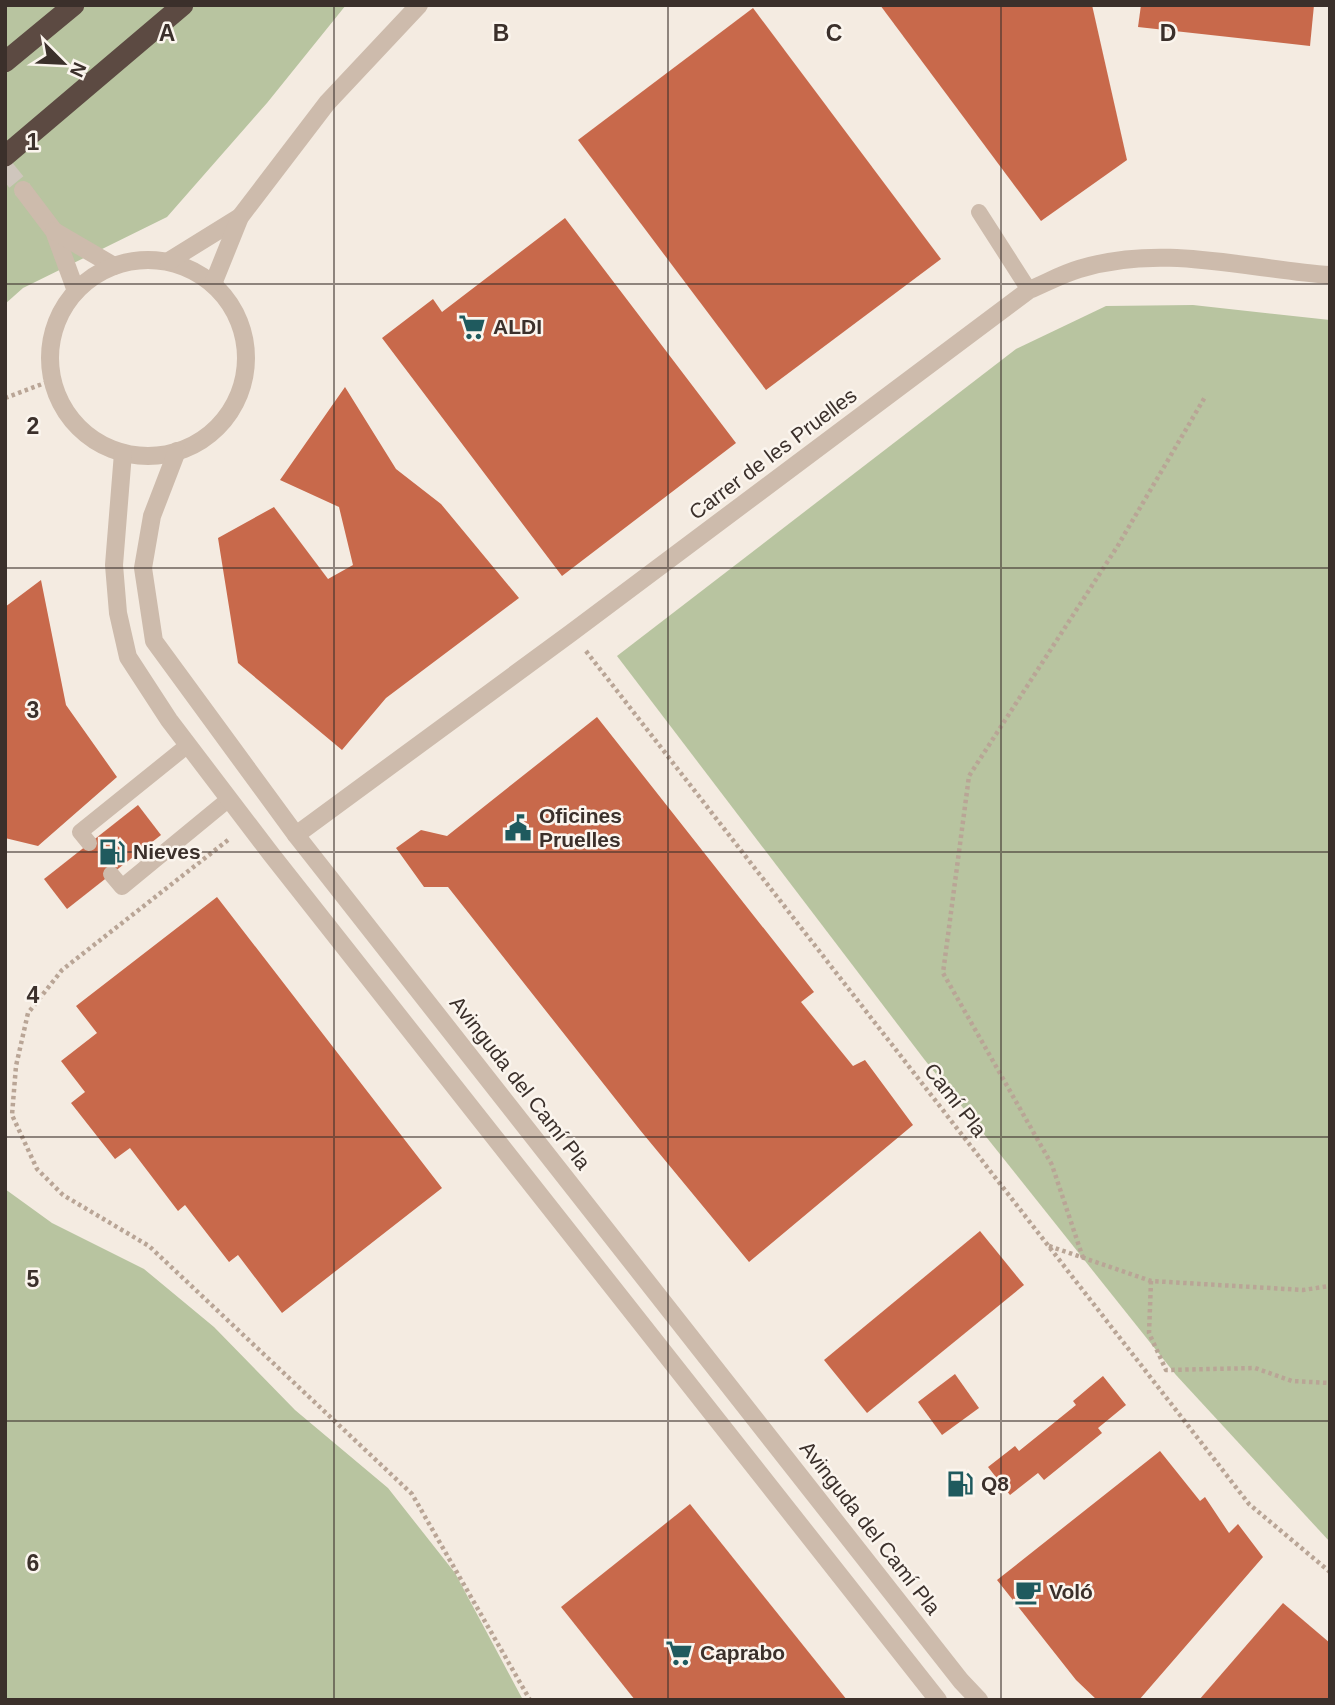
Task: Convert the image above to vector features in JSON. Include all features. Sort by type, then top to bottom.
[{"type":"highway","points":[[5,62],[74,5]]},
{"type":"highway","points":[[5,156],[183,5]]},
{"type":"street","points":[[213,284],[240,217],[327,103],[419,5]]},
{"type":"street","points":[[23,190],[54,230],[76,291]]},
{"type":"street","points":[[169,261],[240,217]]},
{"type":"street","points":[[54,230],[114,266]]},
{"type":"street","name":"Carrer de les Pruelles","points":[[296,835],[1029,290],[1079,269],[1135,258],[1205,259],[1330,275]]},
{"type":"street","points":[[150,259],[169,261],[192,270],[213,284],[227,299],[238,317],[244,337],[244,375],[239,393],[222,422],[202,440],[177,451],[150,456],[123,453],[102,444],[83,431],[61,404],[53,380],[51,354],[57,322],[76,291],[94,276],[114,266],[150,259]]},
{"type":"street","name":"Avinguda del Camí Pla","points":[[177,451],[152,516],[143,568],[154,641],[296,835],[935,1648],[979,1700]]},
{"type":"street","points":[[123,453],[114,565],[118,613],[128,657],[169,720],[248,825],[938,1700]]},
{"type":"lane","points":[[979,212],[1029,290]]},
{"type":"lane","points":[[89,843],[80,832],[188,745]]},
{"type":"lane","points":[[111,874],[122,887],[229,799]]},
{"type":"path","points":[[5,398],[53,380]]},
{"type":"path","points":[[1083,1258],[1052,1165],[943,973],[970,776],[1117,547],[1205,397]]},
{"type":"path","name":"Camí Pla","points":[[571,633],[1249,1504],[1330,1572]]},
{"type":"path","points":[[248,825],[62,970],[28,1013],[16,1066],[12,1115],[37,1169],[63,1195],[149,1246],[412,1494],[530,1700]]},
{"type":"path","points":[[1048,1246],[1151,1281],[1303,1290],[1330,1286]]},
{"type":"path","points":[[1151,1281],[1149,1333],[1166,1370],[1255,1368],[1292,1381],[1330,1383]]},
{"type":"green space","points":[[5,5],[346,5],[267,103],[167,217],[23,288],[5,304]]},
{"type":"green space","points":[[1193,305],[1330,320],[1330,1542],[1176,1375],[924,1059],[617,656],[1016,349],[1106,306]]},
{"type":"green space","points":[[5,1189],[52,1223],[144,1269],[214,1327],[295,1410],[388,1488],[455,1573],[523,1700],[5,1700]]},
{"type":"building","points":[[880,5],[1092,5],[1127,160],[1041,221]]},
{"type":"building","points":[[1141,5],[1314,5],[1310,46],[1138,27]]},
{"type":"building","points":[[753,8],[941,259],[766,390],[578,140]]},
{"type":"building","points":[[565,218],[736,443],[562,576],[382,338],[433,299],[442,312]]},
{"type":"building","points":[[345,387],[396,469],[441,504],[519,598],[386,698],[342,750],[238,663],[218,538],[274,507],[328,579],[353,565],[339,507],[280,480]]},
{"type":"building","points":[[41,580],[66,705],[117,777],[38,846],[5,838],[5,607]]},
{"type":"building","points":[[597,717],[814,992],[801,1002],[853,1066],[865,1060],[913,1125],[749,1262],[640,1130],[448,887],[424,887],[396,848],[421,830],[447,836]]},
{"type":"building","points":[[138,805],[161,835],[67,909],[44,879]]},
{"type":"building","points":[[217,897],[442,1188],[282,1313],[238,1255],[229,1262],[185,1205],[178,1211],[130,1148],[115,1159],[71,1103],[85,1092],[61,1061],[97,1033],[76,1006]]},
{"type":"building","points":[[980,1231],[1024,1285],[867,1413],[824,1360]]},
{"type":"building","points":[[955,1374],[979,1408],[942,1435],[918,1402]]},
{"type":"building","points":[[1103,1376],[1126,1405],[1098,1428],[1102,1433],[1044,1480],[1038,1473],[1010,1495],[988,1467],[1015,1446],[1019,1451],[1076,1405],[1073,1401]]},
{"type":"building","points":[[1160,1451],[1200,1501],[1205,1497],[1229,1533],[1238,1524],[1263,1557],[1139,1700],[1097,1700],[1076,1680],[997,1580]]},
{"type":"building","points":[[690,1504],[847,1700],[635,1700],[561,1607]]},
{"type":"building","points":[[1283,1603],[1330,1643],[1330,1700],[1199,1700]]},
{"type":"tunnel","points":[[5,168],[23,190]]},
{"type":"place","name":"ALDI","points":[[472,327]]},
{"type":"place","name":"Oficines Pruelles","points":[[518,828]]},
{"type":"place","name":"Nieves","points":[[112,852]]},
{"type":"place","name":"Q8","points":[[960,1484]]},
{"type":"place","name":"Voló","points":[[1028,1592]]},
{"type":"place","name":"Caprabo","points":[[679,1653]]}]
